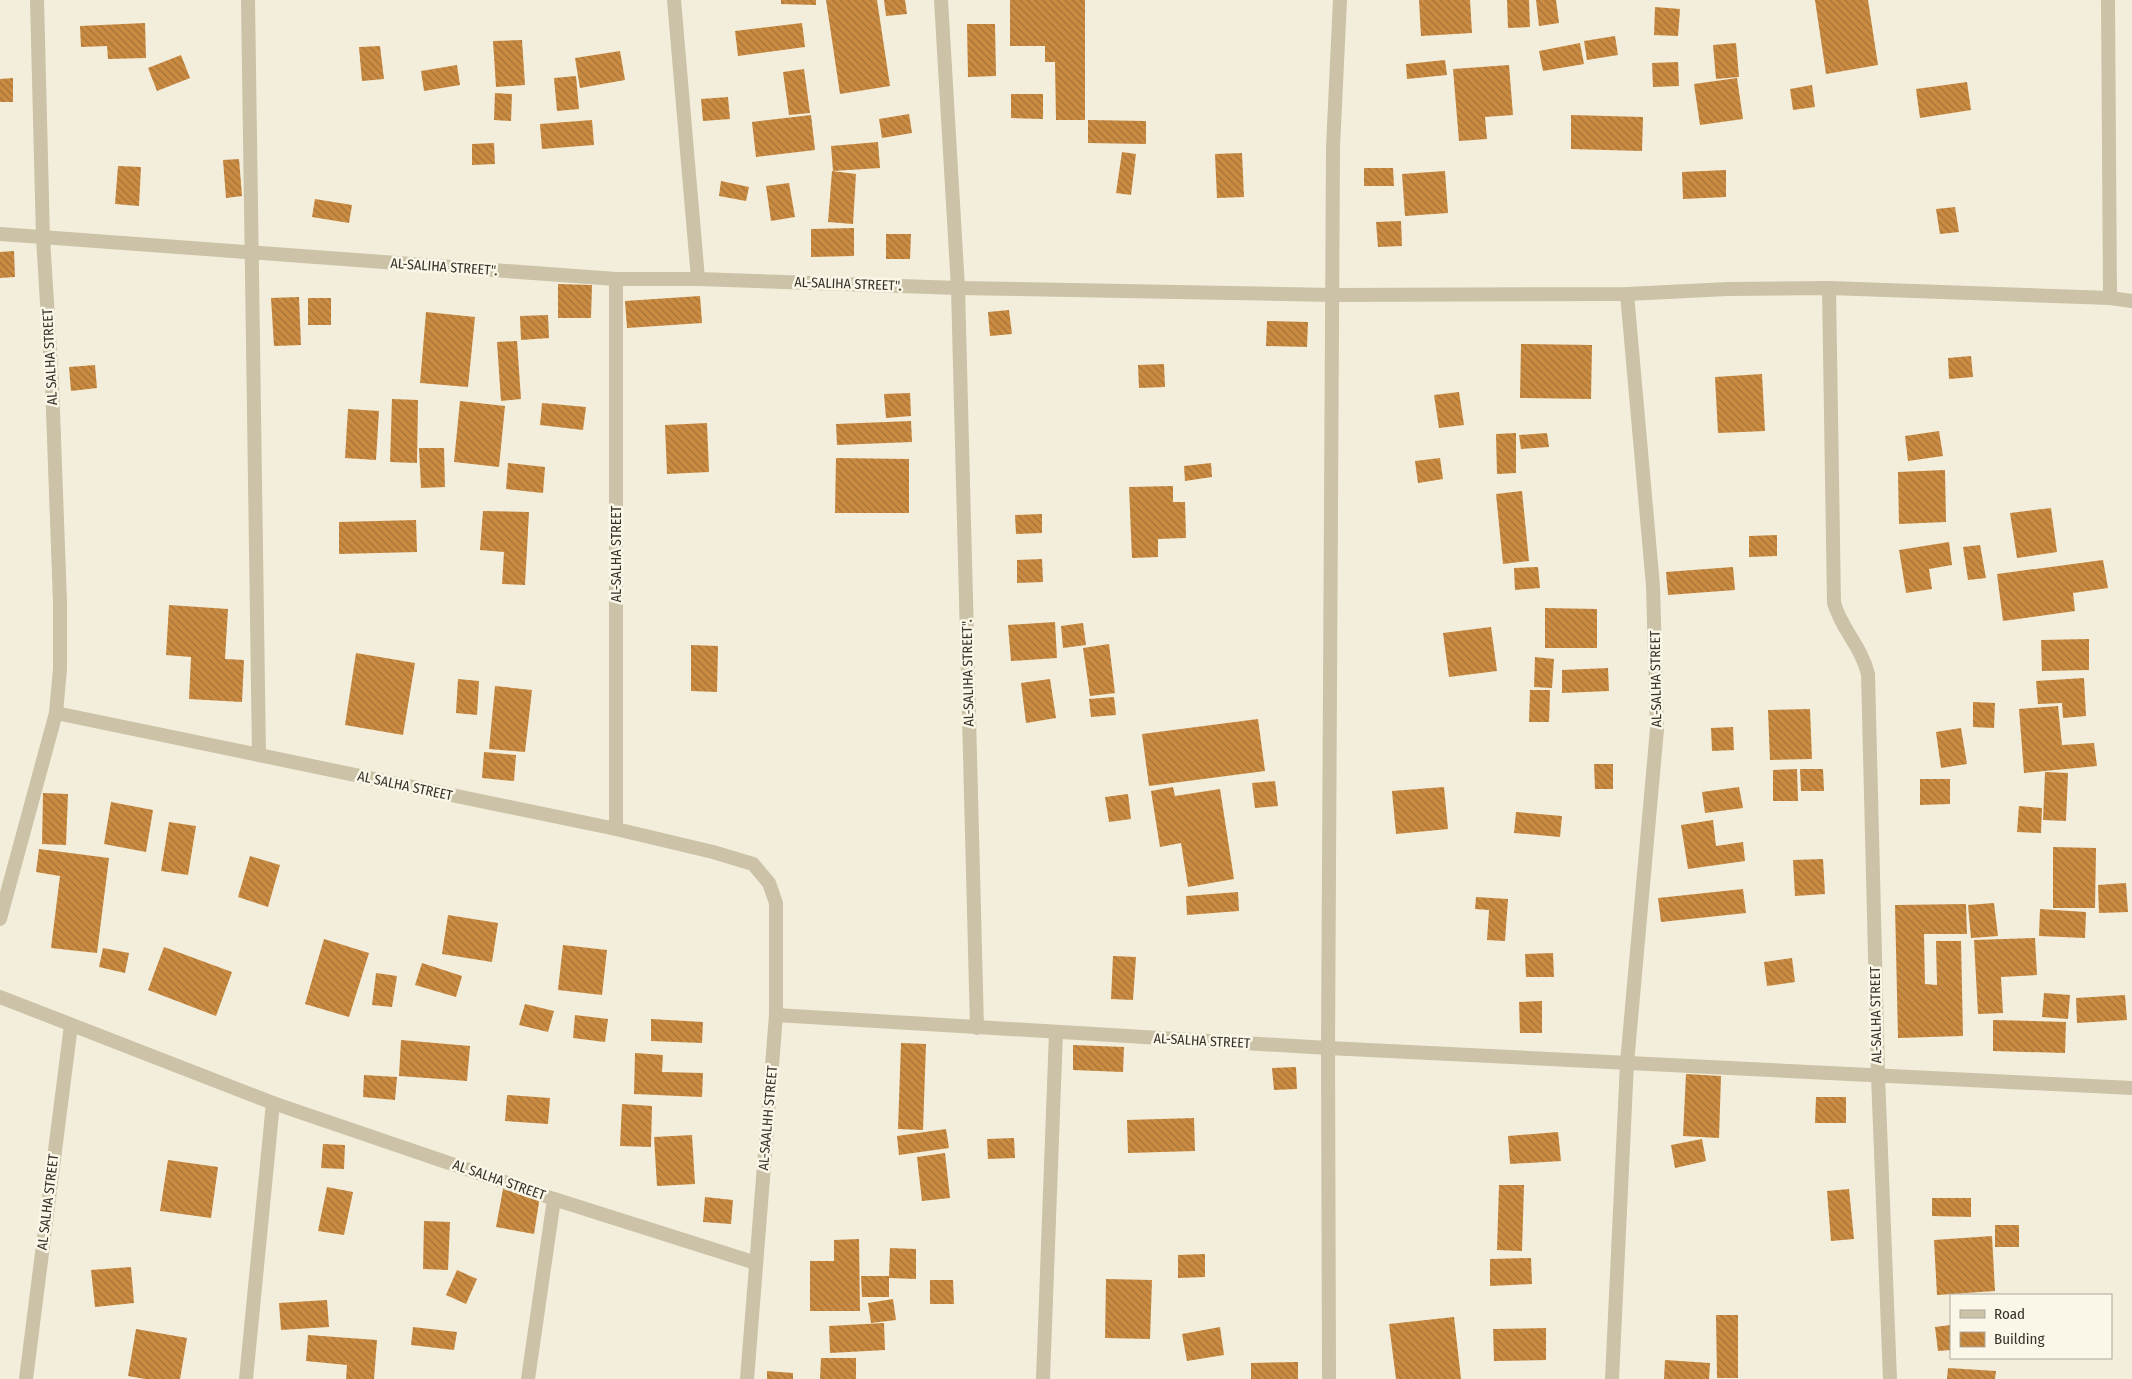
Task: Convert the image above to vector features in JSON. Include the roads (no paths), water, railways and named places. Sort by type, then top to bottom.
[{"type":"street","name":"AL SALHA STREET","points":[[0,919],[56,713],[60,669],[60,602],[52,384],[43,238],[37,0]]},
{"type":"street","points":[[248,0],[259,755]]},
{"type":"street","points":[[674,0],[698,279]]},
{"type":"street","points":[[941,0],[958,288],[1333,295],[1627,294],[1728,289],[1829,288],[2110,298],[2132,302]]},
{"type":"street","points":[[1329,1379],[1328,1048],[1333,147],[1340,0]]},
{"type":"street","points":[[2108,0],[2110,298]]},
{"type":"street","name":"AL-SALIHA STREET\".","points":[[0,234],[616,278],[958,288],[977,1028]]},
{"type":"street","name":"AL-SALHA STREET","points":[[616,278],[616,829]]},
{"type":"street","name":"AL-SALHA STREET","points":[[1829,288],[1834,603],[1839,620],[1865,660],[1868,674],[1878,1076],[1890,1379]]},
{"type":"street","name":"AL-SALHA STREET","points":[[1612,1379],[1628,1064],[1657,729],[1653,586],[1627,294]]},
{"type":"street","name":"AL SALHA STREET","points":[[56,713],[616,829]]},
{"type":"street","name":"AL-SAALHH STREET","points":[[616,829],[713,852],[753,864],[769,882],[776,903],[776,1015],[747,1379]]},
{"type":"street","name":"AL SALHA STREET","points":[[0,997],[273,1103],[554,1199],[756,1263]]},
{"type":"street","name":"AL-SALHA STREET","points":[[776,1015],[1328,1048],[2132,1088]]},
{"type":"street","name":"AL SALHA STREET","points":[[26,1379],[71,1025]]},
{"type":"street","points":[[1043,1379],[1056,1032]]},
{"type":"street","points":[[246,1379],[273,1103]]},
{"type":"street","name":"AL SALHA STREET","points":[[528,1379],[554,1199]]}]
